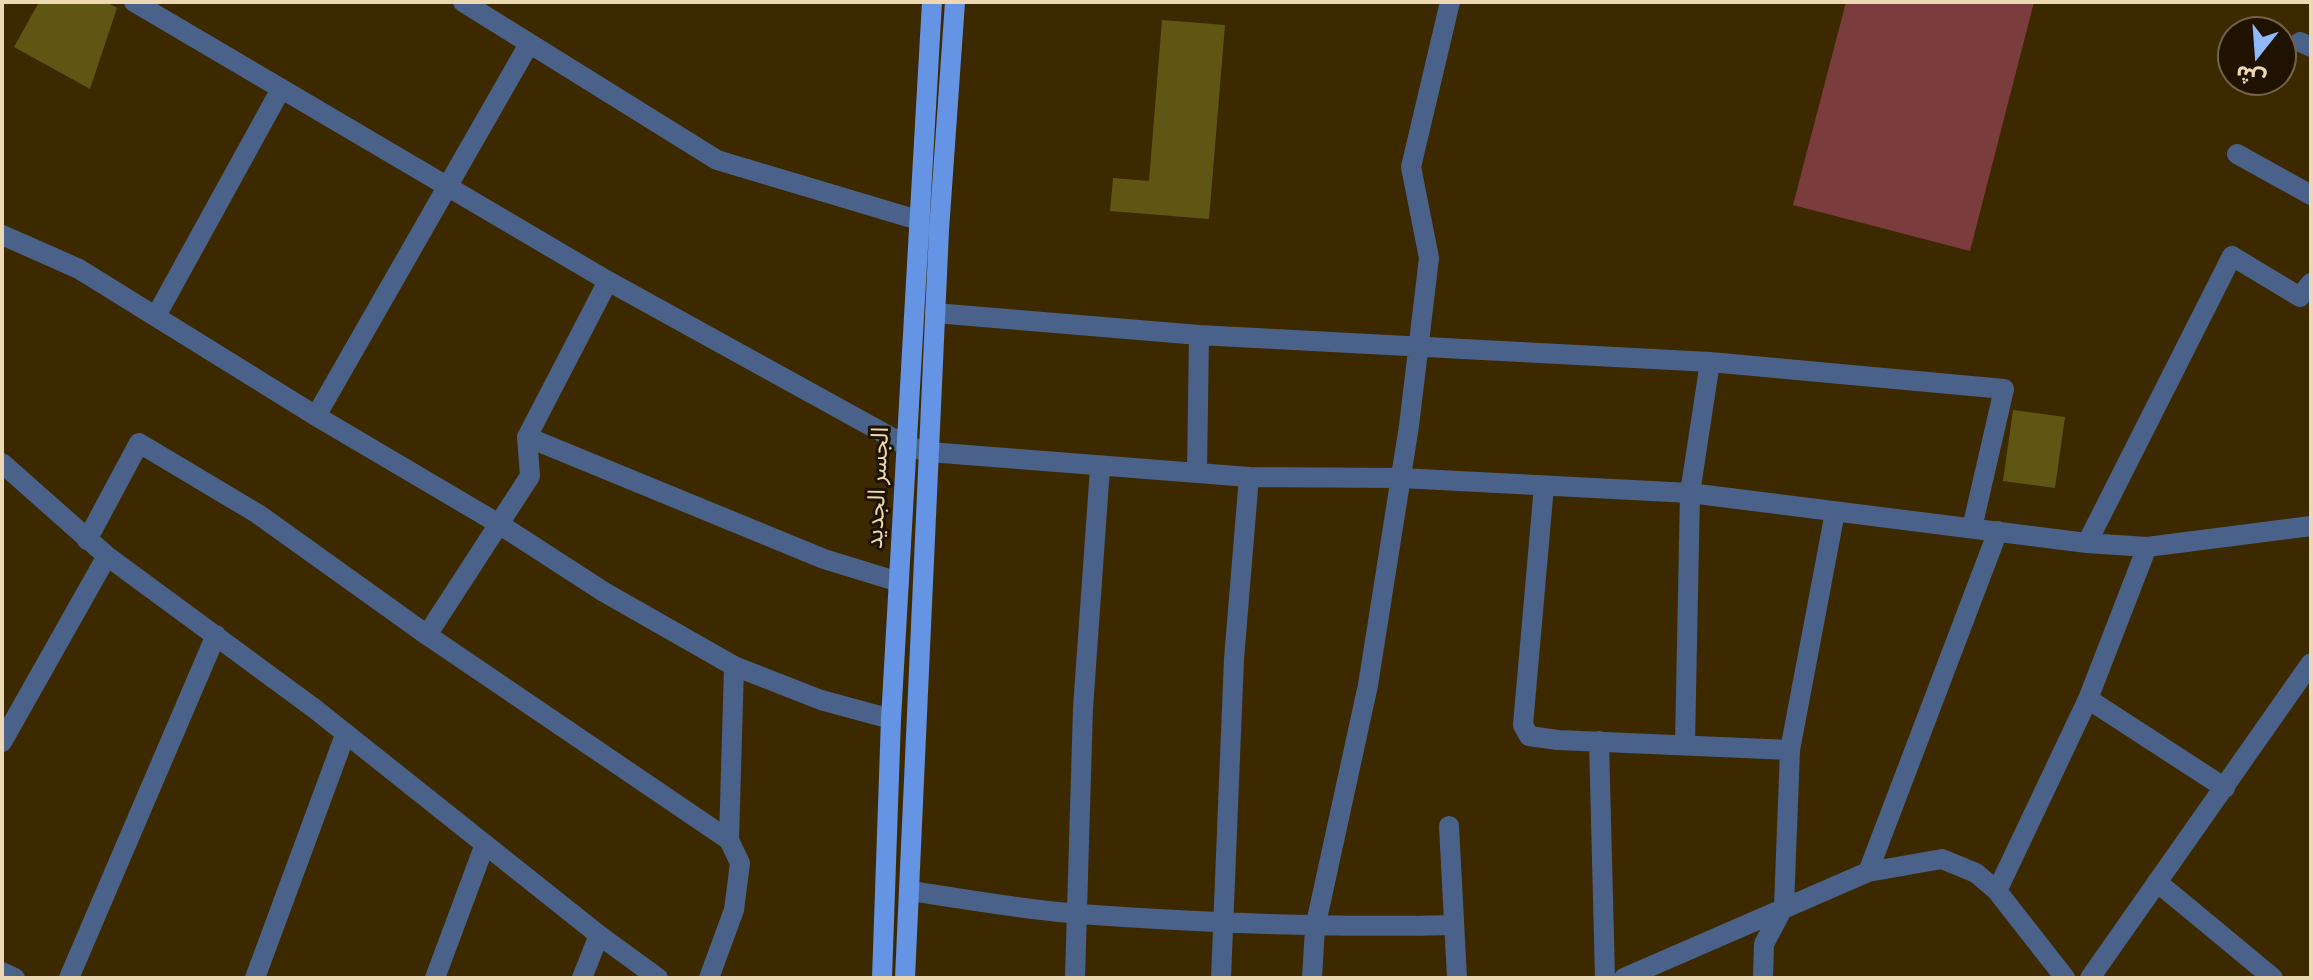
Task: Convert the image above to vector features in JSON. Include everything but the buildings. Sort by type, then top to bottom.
[{"type":"main road","points":[[920,2],[930,30]]},
{"type":"main road","name":"الجسر الجديد","points":[[882,978],[891,719],[932,2]]},
{"type":"main road","name":"الجسر الجديد","points":[[905,978],[935,313],[955,2]]},
{"type":"street","points":[[134,2],[608,281],[907,446],[929,452],[1100,468],[1249,477],[1401,478],[1690,493],[2087,543],[2147,547],[2310,525]]},
{"type":"street","points":[[463,2],[717,160],[918,220]]},
{"type":"street","points":[[1312,978],[1315,928],[1368,685],[1420,348],[1429,258],[1411,167],[1450,2]]},
{"type":"street","points":[[316,416],[529,44]]},
{"type":"street","points":[[156,316],[281,89]]},
{"type":"street","points":[[2237,154],[2311,195]]},
{"type":"street","points":[[2,235],[79,269],[316,416],[499,524],[604,592],[734,666],[821,700],[891,719]]},
{"type":"street","points":[[2087,543],[2232,256],[2300,297],[2311,283]]},
{"type":"street","points":[[427,635],[530,476],[527,437],[608,281]]},
{"type":"street","points":[[935,313],[1199,335],[1710,362],[2004,389],[1972,528]]},
{"type":"street","points":[[1197,473],[1199,335]]},
{"type":"street","points":[[1685,744],[1690,493],[1710,362]]},
{"type":"street","points":[[527,437],[824,559],[899,582]]},
{"type":"street","points":[[87,540],[139,443],[258,514],[427,635],[729,840]]},
{"type":"street","points":[[1075,978],[1083,708],[1100,468]]},
{"type":"street","points":[[6,475],[107,556],[216,635],[658,978]]},
{"type":"street","points":[[1221,978],[1234,659],[1249,477]]},
{"type":"street","points":[[1544,486],[1523,725],[1529,736],[1790,750]]},
{"type":"street","points":[[1763,978],[1764,944],[1784,906],[1790,750],[1835,512]]},
{"type":"street","points":[[1868,872],[1998,531]]},
{"type":"street","points":[[1997,891],[2088,699],[2147,547]]},
{"type":"street","points":[[2,742],[107,556]]},
{"type":"street","points":[[69,978],[216,635]]},
{"type":"street","points":[[2090,978],[2311,663]]},
{"type":"street","points":[[709,978],[734,910],[740,863],[729,840],[734,666]]},
{"type":"street","points":[[2088,699],[2225,788]]},
{"type":"street","points":[[255,978],[345,735]]},
{"type":"street","points":[[1599,741],[1605,978]]},
{"type":"street","points":[[1449,826],[1457,978]]},
{"type":"street","points":[[435,978],[485,844]]},
{"type":"street","points":[[1624,978],[1868,872],[1942,859],[1976,873],[1997,891],[2065,978]]},
{"type":"street","points":[[2157,882],[2273,978]]},
{"type":"street","points":[[910,891],[1078,914],[1223,920],[1315,928],[1454,925]]},
{"type":"street","points":[[582,978],[599,935]]},
{"type":"street","points":[[2,972],[15,978]]},
{"type":"shaded area","points":[[1846,2],[2034,2],[1970,251],[1793,205]]}]
